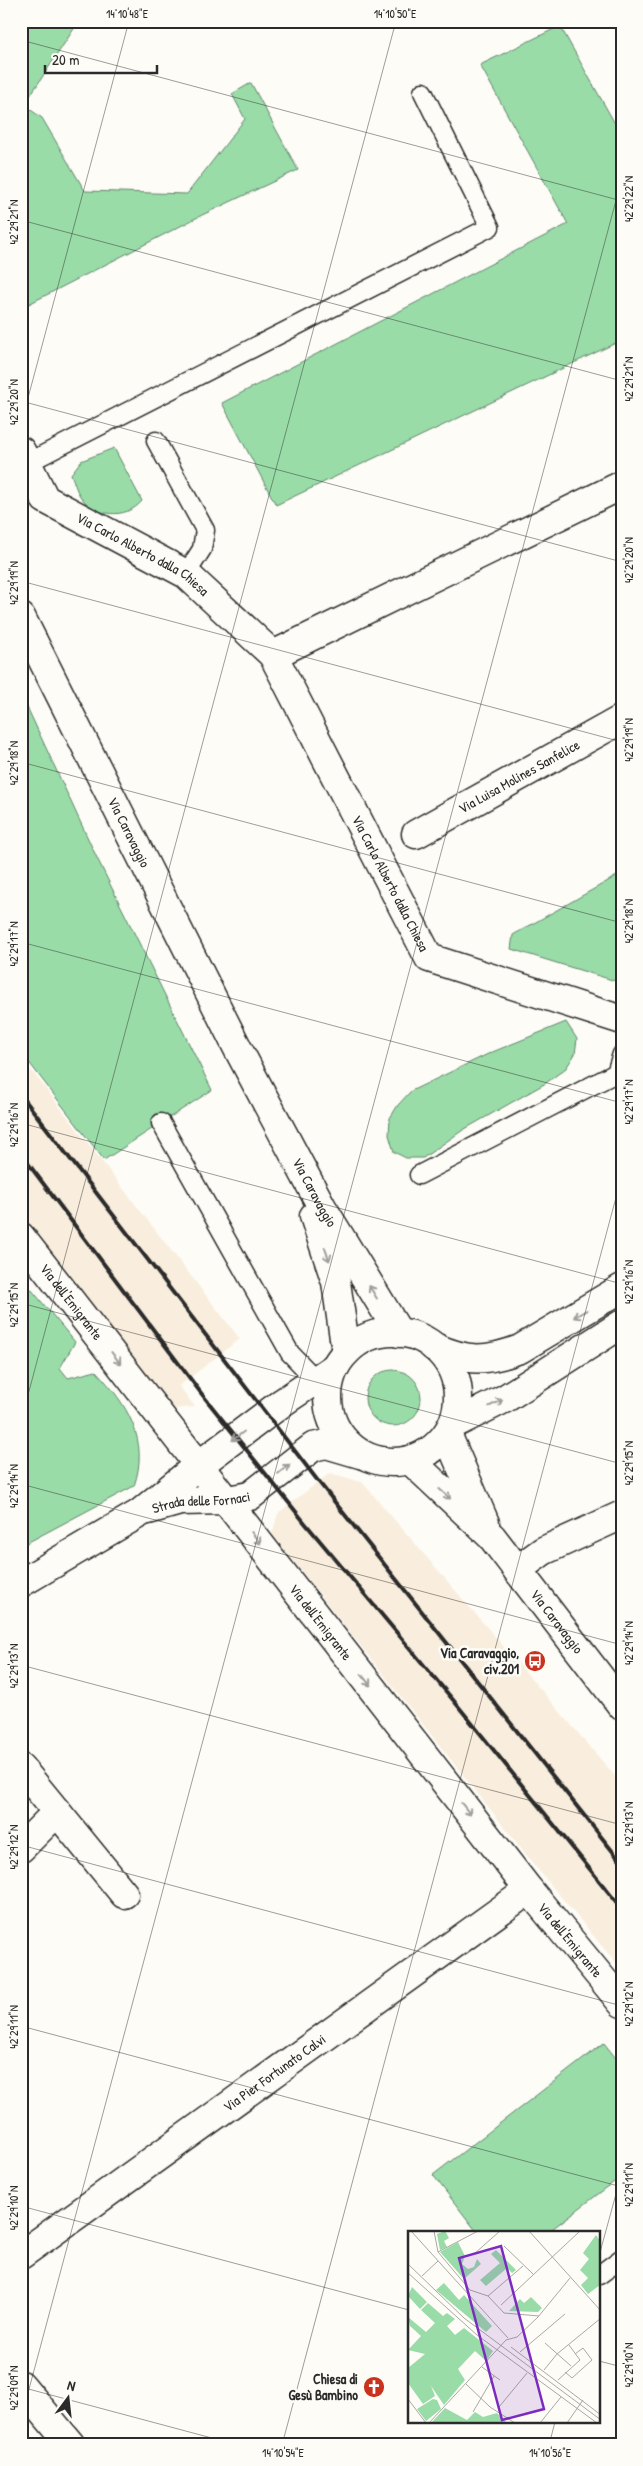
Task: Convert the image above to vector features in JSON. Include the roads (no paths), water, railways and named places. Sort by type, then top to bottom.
[{"type":"street","name":"Via Carlo Alberto dalla Chiesa","points":[[24,457],[44,498],[186,574],[273,654],[429,958],[622,1020]]},
{"type":"street","points":[[273,654],[622,485]]},
{"type":"street","name":"Via Caravaggio","points":[[21,617],[238,1049],[322,1207],[399,1333]]},
{"type":"street","name":"Via Luisa Molines Sanfelice","points":[[416,834],[622,719]]},
{"type":"street","name":"Via Caravaggio","points":[[238,1049],[264,1114],[312,1211],[336,1282],[332,1366]]},
{"type":"street","name":"Via dell'Emigrante","points":[[21,1237],[529,1890],[622,2003]]},
{"type":"street","points":[[434,1347],[448,1363],[456,1383],[457,1411],[449,1429],[430,1450],[410,1460],[386,1461],[364,1455],[345,1441],[331,1417],[328,1389],[332,1366],[362,1340],[380,1334],[399,1333],[423,1340],[434,1347],[467,1360],[482,1360],[520,1349],[622,1288]]},
{"type":"street","points":[[449,1429],[506,1398],[622,1324]]},
{"type":"street","name":"Strada delle Fornaci","points":[[21,1583],[140,1513],[199,1465],[332,1366]]},
{"type":"street","name":"Via Caravaggio","points":[[449,1429],[474,1501],[492,1538]]},
{"type":"street","name":"Strada delle Fornaci","points":[[140,1513],[180,1501],[227,1500],[250,1496],[313,1447],[320,1444],[364,1455]]},
{"type":"street","name":"Via Caravaggio","points":[[410,1460],[492,1538],[622,1706]]},
{"type":"street","points":[[517,1570],[543,1551],[622,1515]]},
{"type":"street","points":[[21,1768],[124,1894]]},
{"type":"street","points":[[21,1848],[57,1812]]},
{"type":"street","name":"Via Pier Fortunato Calvi","points":[[21,2255],[529,1890]]},
{"type":"street","points":[[21,2385],[71,2445]]},
{"type":"lane","points":[[24,457],[490,227],[423,92]]},
{"type":"lane","points":[[156,441],[205,530],[202,549],[186,574]]},
{"type":"lane","points":[[419,1175],[616,1073],[622,1054]]},
{"type":"lane","points":[[161,1123],[290,1353],[332,1366]]},
{"type":"lane","points":[[600,2274],[622,2258]]},
{"type":"railway","points":[[21,1095],[318,1481],[622,1863]]},
{"type":"railway","points":[[21,1154],[201,1393],[305,1523],[454,1701],[622,1909]]},
{"type":"place","name":"Via Caravaggio, civ.201","points":[[535,1661]]},
{"type":"place","name":"Chiesa di Gesù Bambino","points":[[374,2387]]}]
